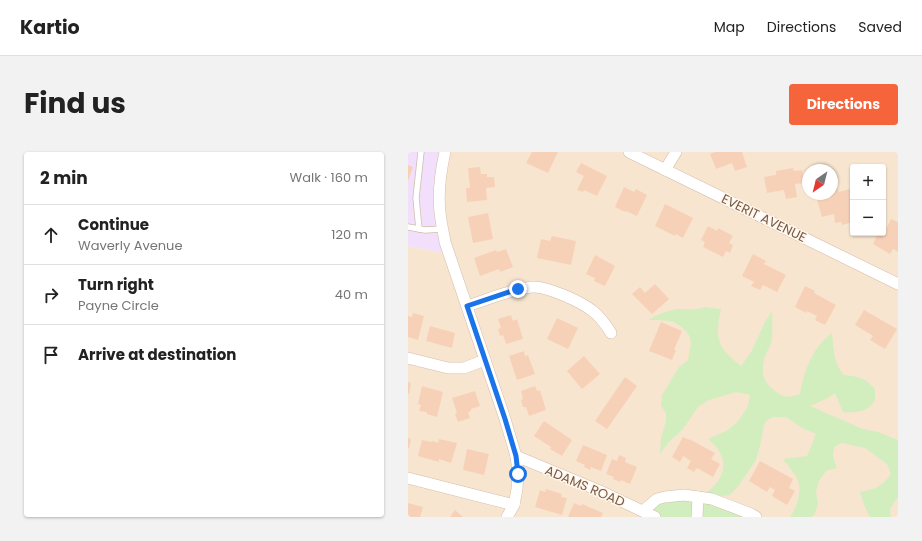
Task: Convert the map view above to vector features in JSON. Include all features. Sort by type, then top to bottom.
[{"type":"street","points":[[446,152],[442,165],[439,194],[442,229],[516,456],[518,472],[517,489],[514,505],[507,517]]},
{"type":"street","name":"EVERIT AVENUE","points":[[629,152],[898,284]]},
{"type":"street","points":[[665,170],[676,152]]},
{"type":"street","points":[[467,306],[518,289],[534,287],[545,289],[578,302],[593,311],[612,333]]},
{"type":"street","points":[[408,358],[448,368],[464,368],[484,360]]},
{"type":"street","name":"ADAMS ROAD","points":[[516,456],[600,491],[655,517]]},
{"type":"street","points":[[408,478],[514,505]]},
{"type":"street","points":[[643,511],[657,499],[664,496],[684,495],[712,499],[756,517]]},
{"type":"street","points":[[697,517],[698,497]]},
{"type":"lane","points":[[418,229],[416,198],[421,152]]},
{"type":"lane","points":[[408,227],[425,230],[442,229]]},
{"type":"shaded area","points":[[408,152],[444,152],[435,185],[450,254],[408,246]]},
{"type":"shaded area","points":[[444,152],[898,152],[898,517],[408,517],[408,246],[449,254],[442,222]]},
{"type":"green space","points":[[705,307],[721,309],[718,325],[719,341],[724,350],[741,366],[751,352],[765,322],[772,311],[772,339],[765,357],[763,371],[765,379],[770,387],[781,395],[792,396],[800,394],[805,374],[816,349],[832,333],[836,361],[840,370],[844,375],[858,377],[868,382],[875,389],[875,399],[870,407],[857,412],[843,412],[835,393],[828,398],[810,406],[863,429],[878,432],[898,440],[898,497],[891,507],[891,517],[870,517],[860,492],[870,490],[884,482],[891,474],[887,464],[865,448],[842,443],[834,447],[833,456],[837,468],[826,471],[819,481],[816,492],[818,505],[814,515],[811,517],[790,517],[795,509],[798,499],[799,485],[795,475],[783,459],[807,456],[816,434],[802,428],[786,417],[773,417],[767,420],[764,425],[756,460],[739,485],[730,495],[714,495],[707,492],[719,479],[723,466],[720,452],[708,439],[728,430],[739,420],[748,406],[750,395],[736,392],[709,400],[698,407],[683,429],[668,443],[660,454],[661,438],[666,421],[666,414],[661,405],[662,395],[679,367],[688,360],[691,341],[686,331],[674,322],[665,320],[648,320],[671,310],[697,309]]},
{"type":"green space","points":[[661,500],[711,501],[751,517],[660,517],[647,510]]},
{"type":"building","points":[[532,152],[558,152],[548,173],[526,163]]},
{"type":"building","points":[[715,152],[742,152],[747,167],[735,171],[732,163],[716,169],[710,154]]},
{"type":"building","points":[[581,163],[607,176],[597,196],[584,190],[583,192],[577,190],[584,176],[576,172]]},
{"type":"building","points":[[408,165],[413,167],[408,181]]},
{"type":"building","points":[[480,167],[481,174],[487,174],[487,177],[494,177],[495,187],[486,188],[487,200],[467,202],[466,188],[470,188],[468,168]]},
{"type":"building","points":[[793,168],[794,171],[802,170],[802,183],[795,184],[797,197],[786,199],[784,190],[767,193],[764,177],[776,175],[776,171]]},
{"type":"building","points":[[624,187],[634,192],[636,189],[647,195],[637,216],[615,207]]},
{"type":"building","points":[[850,189],[850,223],[842,225],[841,222],[835,223],[834,214],[822,217],[817,200],[838,200],[838,190],[839,192]]},
{"type":"building","points":[[665,204],[693,218],[683,238],[676,234],[675,236],[655,226]]},
{"type":"building","points":[[488,213],[493,239],[473,243],[468,217]]},
{"type":"building","points":[[891,219],[898,222],[898,252],[893,249],[890,254],[873,244],[877,236],[886,236],[886,229]]},
{"type":"building","points":[[708,226],[717,231],[718,228],[733,236],[729,243],[733,245],[730,253],[726,251],[723,257],[703,247],[705,242],[701,240]]},
{"type":"building","points":[[552,236],[576,241],[571,265],[537,258],[541,239],[550,241]]},
{"type":"building","points":[[506,249],[513,267],[500,272],[499,269],[480,276],[474,258],[496,250],[497,252]]},
{"type":"building","points":[[753,254],[766,261],[764,264],[786,275],[777,292],[763,285],[760,290],[751,286],[754,282],[742,276]]},
{"type":"building","points":[[595,255],[615,266],[605,286],[594,281],[595,278],[586,274]]},
{"type":"building","points":[[655,284],[669,299],[652,314],[632,294],[640,287],[645,293]]},
{"type":"building","points":[[805,286],[815,291],[814,293],[836,305],[825,325],[815,320],[817,316],[807,311],[806,313],[795,307]]},
{"type":"building","points":[[864,310],[897,329],[885,349],[870,340],[873,336],[855,325]]},
{"type":"building","points":[[413,313],[424,316],[418,340],[408,337],[408,316],[412,317]]},
{"type":"building","points":[[511,315],[513,321],[517,319],[523,339],[506,344],[503,335],[500,336],[498,329],[501,328],[498,319]]},
{"type":"building","points":[[557,318],[578,328],[568,349],[547,339]]},
{"type":"building","points":[[661,322],[682,331],[674,350],[676,350],[672,360],[649,351]]},
{"type":"building","points":[[430,326],[455,333],[452,348],[426,341]]},
{"type":"building","points":[[524,351],[525,356],[528,355],[535,374],[517,380],[509,356]]},
{"type":"building","points":[[584,356],[600,374],[582,389],[567,371]]},
{"type":"building","points":[[625,377],[637,386],[607,429],[595,421]]},
{"type":"building","points":[[408,382],[411,383],[409,394],[408,394]]},
{"type":"building","points":[[422,386],[443,392],[437,417],[427,414],[427,412],[419,411],[421,405],[418,404]]},
{"type":"building","points":[[535,386],[537,391],[540,390],[546,410],[529,416],[526,407],[523,407],[521,391]]},
{"type":"building","points":[[475,391],[480,406],[471,409],[471,411],[468,412],[470,418],[458,422],[455,414],[457,413],[452,398]]},
{"type":"building","points":[[544,421],[572,440],[562,456],[550,449],[551,447],[534,436]]},
{"type":"building","points":[[683,437],[715,453],[711,459],[720,464],[713,477],[697,468],[694,472],[687,468],[691,461],[683,456],[680,462],[672,457]]},
{"type":"building","points":[[408,438],[411,439],[409,448],[408,448]]},
{"type":"building","points":[[439,439],[457,443],[451,463],[439,459],[439,462],[418,456],[422,440],[438,443]]},
{"type":"building","points":[[583,445],[607,455],[601,471],[591,467],[590,470],[584,467],[585,465],[576,461]]},
{"type":"building","points":[[467,449],[489,454],[484,475],[463,470]]},
{"type":"building","points":[[619,455],[626,458],[625,462],[637,467],[630,484],[621,480],[620,482],[613,479],[614,477],[606,474],[612,459],[617,461]]},
{"type":"building","points":[[760,461],[793,479],[789,488],[795,491],[787,505],[772,496],[775,490],[770,487],[767,492],[749,481]]},
{"type":"building","points":[[546,489],[562,494],[561,497],[567,498],[562,515],[535,507],[540,490],[545,492]]},
{"type":"building","points":[[408,503],[423,507],[420,517],[408,517]]},
{"type":"building","points":[[574,503],[581,506],[582,504],[603,513],[601,517],[568,517]]},
{"type":"building","points":[[455,510],[463,517],[450,517]]},
{"type":"route","points":[[518,289],[467,306],[505,419],[516,456],[518,474]]}]
